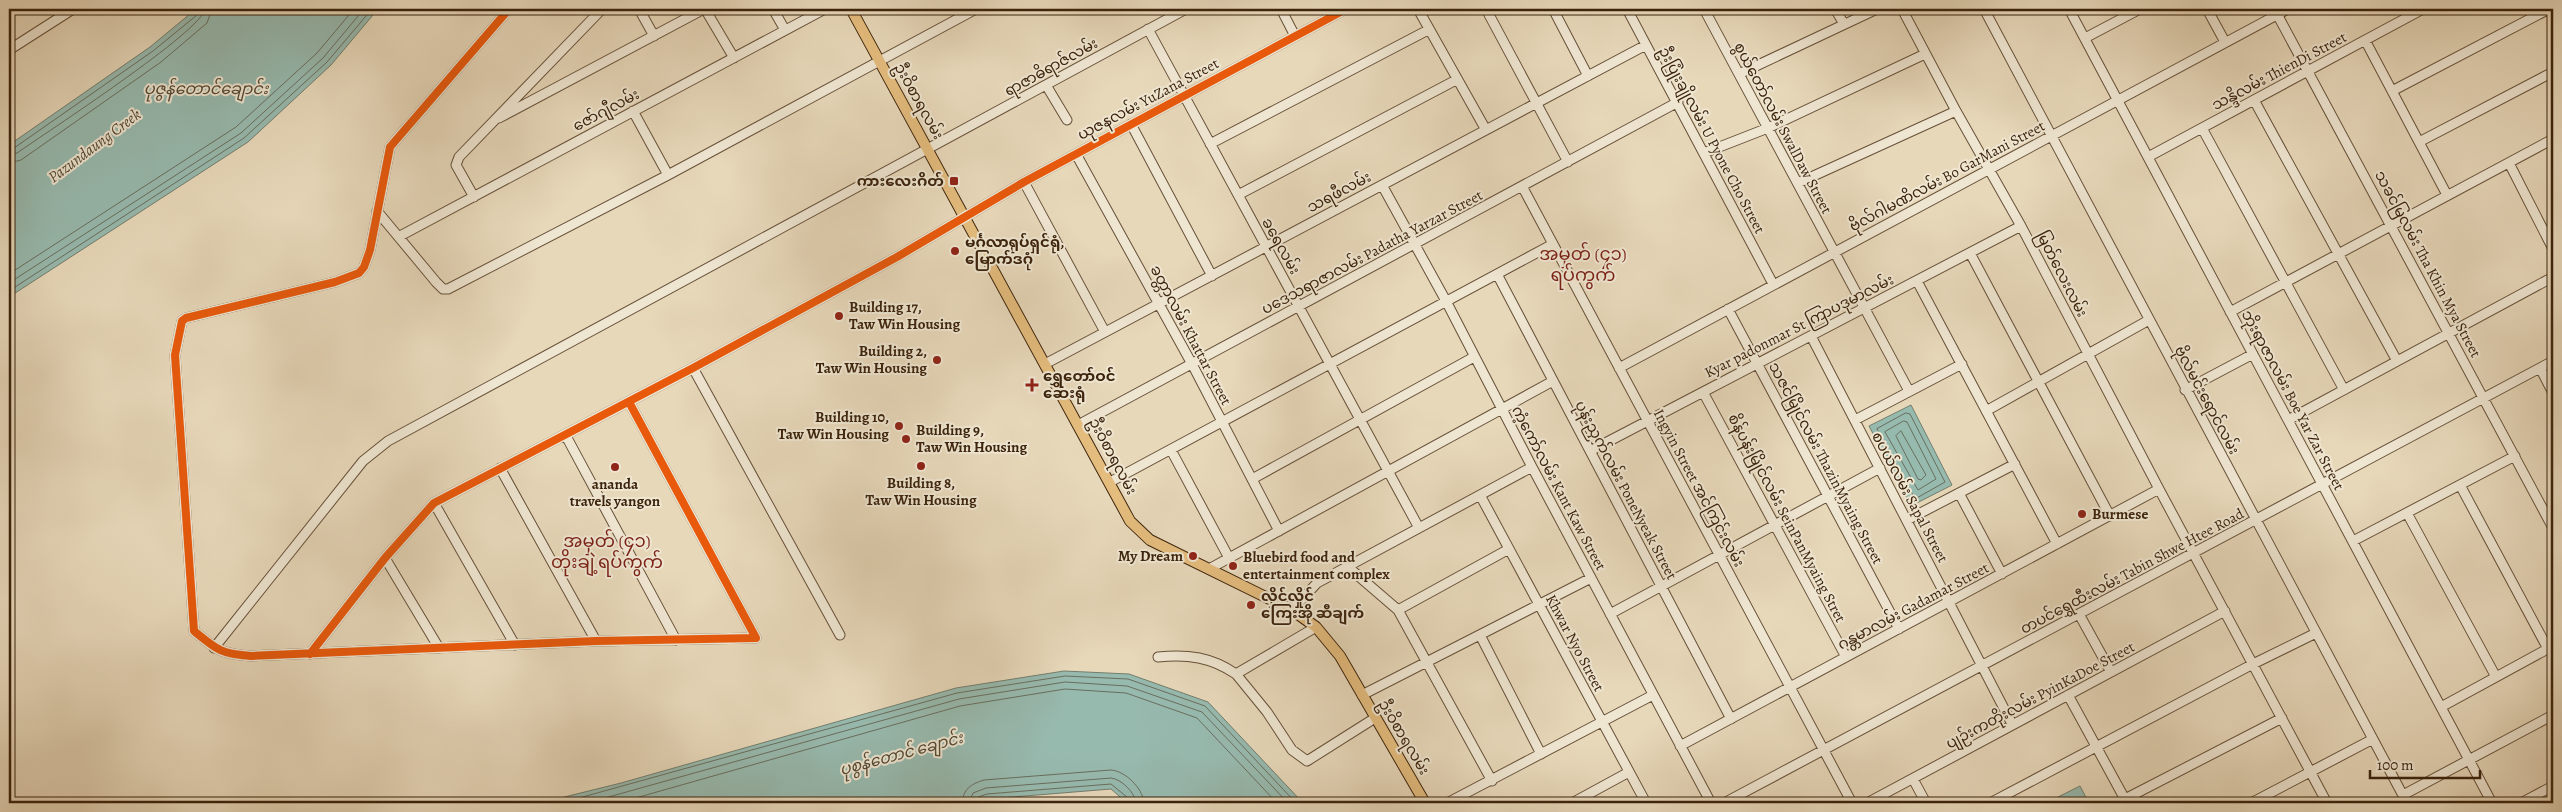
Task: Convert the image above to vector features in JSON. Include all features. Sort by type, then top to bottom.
[{"type":"main road","name":"ဦးဝိစာရလမ်း","points":[[851,9],[1130,521],[1150,540],[1292,610],[1316,626],[1340,656],[1425,803]]},
{"type":"street","points":[[509,9],[390,147],[370,250],[364,267],[359,273],[335,282],[186,318],[182,321],[178,334],[176,379],[185,481],[194,631],[214,648],[226,654],[251,656],[596,641],[756,638],[629,402]]},
{"type":"street","points":[[474,196],[456,165],[456,161],[602,9]]},
{"type":"street","points":[[639,9],[654,36]]},
{"type":"street","points":[[491,123],[704,9],[734,58]]},
{"type":"street","points":[[773,9],[785,30]]},
{"type":"street","name":"ဇော်ဂျီလမ်း","points":[[400,236],[825,9]]},
{"type":"street","points":[[377,211],[400,236],[436,282],[442,288],[448,289],[668,175],[884,69],[976,9]]},
{"type":"street","name":"ရာဇာဓိရာဇ်လမ်း","points":[[214,648],[363,461],[388,441],[1186,9]]},
{"type":"street","points":[[1281,9],[1295,36]]},
{"type":"street","name":"ယုဇနလမ်း YuZana Street","points":[[434,503],[694,368],[897,257],[1024,182],[1346,9]]},
{"type":"street","points":[[1418,9],[1456,80],[1486,130]]},
{"type":"street","points":[[1486,9],[1568,162]]},
{"type":"street","points":[[1552,9],[1588,76]]},
{"type":"street","name":"ဦးပြုံးချိုလမ်း U Pyone Cho Street","points":[[1627,9],[1773,284]]},
{"type":"street","name":"စွယ်တော်လမ်း SwalDaw Street","points":[[1704,9],[1909,392]]},
{"type":"street","points":[[1836,9],[1844,24]]},
{"type":"street","points":[[1739,74],[1877,9]]},
{"type":"street","name":"မြတ်လေးလမ်း","points":[[1902,9],[1956,111],[2021,226],[2159,490],[2327,803]]},
{"type":"street","name":"ဗိုလ်မင်းရောင်လမ်း","points":[[1984,9],[2405,799]]},
{"type":"street","name":"ဘိုးရာဇာလမ်း Boe Yar Zar Street","points":[[2069,9],[2492,803]]},
{"type":"street","points":[[2085,38],[2140,9]]},
{"type":"street","points":[[2207,9],[2225,42]]},
{"type":"street","name":"ဗိုလ်ဂါမဏိလမ်း Bo GarMani Street","points":[[1619,368],[2288,9]]},
{"type":"street","name":"သန္ဒိလမ်း ThienDi Street","points":[[2148,158],[2424,9]]},
{"type":"street","points":[[2392,91],[2549,9]]},
{"type":"street","points":[[9,50],[68,10]]},
{"type":"street","name":"သခင်မြလမ်း Tha Khin Mya Street","points":[[2277,14],[2553,528]]},
{"type":"street","name":"ခရေလမ်း","points":[[1148,29],[1419,528]]},
{"type":"street","points":[[1210,144],[1428,30]]},
{"type":"street","points":[[2365,40],[2447,195]]},
{"type":"street","name":"သရဖီလမ်း","points":[[1045,364],[1646,45]]},
{"type":"street","points":[[1704,153],[1768,128],[1925,54]]},
{"type":"street","points":[[2419,142],[2553,72]]},
{"type":"street","points":[[1238,195],[1456,80]]},
{"type":"street","points":[[1046,85],[1067,120]]},
{"type":"street","points":[[2254,100],[2397,361]]},
{"type":"street","name":"ပဒေသရာဇာလမ်း Padatha Yarzar Street","points":[[1078,425],[1678,102]]},
{"type":"street","points":[[1798,183],[1956,111]]},
{"type":"street","points":[[633,112],[668,175]]},
{"type":"street","points":[[1131,124],[1212,276]]},
{"type":"street","points":[[2202,128],[2344,390]]},
{"type":"street","points":[[2230,312],[2553,139]]},
{"type":"street","name":"ခတ္တာလမ်း Khattar Street","points":[[1076,154],[1254,478],[1279,531]]},
{"type":"street","points":[[2508,162],[2553,249]]},
{"type":"street","points":[[1024,182],[1105,332]]},
{"type":"street","name":"ကံ့ကော်လမ်း Kant Kaw Street","points":[[1382,185],[1446,301],[1711,803]]},
{"type":"street","name":"Ingyin Street အင်ကြင်းလမ်း","points":[[1522,186],[1852,803]]},
{"type":"street","name":"Kyar padonmar St ကြာပဒုမာလမ်း","points":[[1590,450],[2021,226]]},
{"type":"street","points":[[1110,482],[1553,244]]},
{"type":"street","points":[[1970,253],[2110,516]]},
{"type":"street","name":"ပုန်းညှက်လမ်း PoneNyeak Street","points":[[1498,274],[1731,719]]},
{"type":"street","points":[[2288,420],[2553,277]]},
{"type":"street","points":[[1917,281],[2057,544]]},
{"type":"street","name":"သဇင်မြိုင်လမ်း ThazinMyaing Street","points":[[1728,310],[1899,629]]},
{"type":"street","points":[[1986,410],[2149,320]]},
{"type":"street","name":"စပယ်လမ်း Sapal Street","points":[[1811,336],[2012,724]]},
{"type":"street","points":[[2186,390],[2253,354]]},
{"type":"street","points":[[1254,478],[1474,357]]},
{"type":"street","name":"တပင်ရွှေထီးလမ်း Tabin Shwe Htee Road","points":[[1724,803],[2553,361]]},
{"type":"street","points":[[1855,420],[1962,364]]},
{"type":"street","points":[[694,368],[840,636]]},
{"type":"street","points":[[2540,368],[2553,393]]},
{"type":"street","points":[[1209,569],[1553,381]]},
{"type":"street","name":"စိန်ပန်းမြိုင်လမ်း SeinPanMyaing Stret","points":[[1703,392],[1846,657]]},
{"type":"street","points":[[566,436],[676,640]]},
{"type":"street","points":[[1170,450],[1229,558]]},
{"type":"street","points":[[2352,541],[2514,456]]},
{"type":"street","points":[[1907,520],[2015,464]]},
{"type":"street","points":[[1292,610],[1317,583],[1532,467]]},
{"type":"street","points":[[500,468],[596,641]]},
{"type":"street","points":[[1610,614],[1880,468]]},
{"type":"street","points":[[2441,706],[2551,647],[2460,485]]},
{"type":"street","name":"ဂန္တမာလမ်း Gadamar Street","points":[[1680,746],[2159,490]]},
{"type":"street","points":[[1959,493],[2002,574]]},
{"type":"street","name":"Khwar Nyo Street","points":[[1480,495],[1646,803]]},
{"type":"street","points":[[310,654],[385,558],[434,503],[515,645]]},
{"type":"street","points":[[2406,513],[2496,677]]},
{"type":"street","points":[[1398,610],[1509,549]]},
{"type":"street","points":[[385,558],[439,648]]},
{"type":"street","points":[[1348,567],[1398,610],[1492,781]]},
{"type":"street","points":[[1362,695],[1591,578]]},
{"type":"street","name":"ပျဉ်းကတိုးလမ်း PyinKaDoe Street","points":[[1867,803],[2225,611]]},
{"type":"street","points":[[2079,614],[2110,672]]},
{"type":"street","points":[[1236,674],[1316,626]]},
{"type":"street","points":[[1990,803],[2254,664],[2316,634]]},
{"type":"street","points":[[1480,636],[1541,754]]},
{"type":"street","points":[[1158,657],[1182,655],[1205,658],[1236,674],[1268,712],[1292,750],[1307,761],[1375,718]]},
{"type":"street","points":[[1447,803],[1653,695]]},
{"type":"street","points":[[2068,695],[2126,801],[2282,718]]},
{"type":"street","points":[[2405,799],[2469,760],[2553,715]]},
{"type":"street","points":[[2251,803],[2373,739]]},
{"type":"street","points":[[1572,803],[1629,772]]},
{"type":"street","points":[[1912,779],[1926,803]]},
{"type":"street","points":[[2521,803],[2553,786]]},
{"type":"water","name":"ပုဇွန်တောင်ချောင်း","points":[[196,9],[378,9],[331,65],[248,142],[9,297],[9,145],[150,47]]},
{"type":"water","points":[[1911,405],[1952,485],[1911,506],[1869,426]]},
{"type":"water","name":"ပုစွန်တောင် ချောင်း","points":[[1064,671],[1129,674],[1208,702],[1303,803],[1127,803],[1111,789],[988,799],[974,803],[540,803],[621,783],[956,688]]},
{"type":"water","points":[[2080,786],[2089,803],[2046,803]]},
{"type":"cycle path","points":[[509,9],[390,147],[370,250],[364,267],[359,273],[335,282],[186,318],[182,321],[175,355],[194,631],[220,650],[251,656],[596,641],[756,638],[629,402]]},
{"type":"cycle path","points":[[310,654],[385,558],[434,503],[693,368],[897,257],[1024,182],[1346,9]]},
{"type":"place","name":"ကားလေးဂိတ်","points":[[954,181]]},
{"type":"place","name":"မင်္ဂလာရုပ်ရှင်ရုံ, မြောက်ဒဂုံ","points":[[955,251]]},
{"type":"place","name":"Building 17, Taw Win Housing","points":[[839,316]]},
{"type":"place","name":"Building 2, Taw Win Housing","points":[[937,360]]},
{"type":"place","name":"ရွှေတော်ဝင် ဆေးရုံ","points":[[1032,385]]},
{"type":"place","name":"Building 10, Taw Win Housing","points":[[899,426]]},
{"type":"place","name":"Building 9, Taw Win Housing","points":[[906,439]]},
{"type":"place","name":"Building 8, Taw Win Housing","points":[[921,466]]},
{"type":"place","name":"ananda travels yangon","points":[[615,467]]},
{"type":"place","name":"Burmese","points":[[2082,514]]},
{"type":"place","name":"My Dream","points":[[1193,556]]},
{"type":"place","name":"Bluebird food and entertainment complex","points":[[1233,566]]},
{"type":"place","name":"လှိုင်လှိုင် ကြေးအို ဆီချက်","points":[[1251,605]]},
{"type":"district","name":"အမှတ် (၄၁) ရပ်ကွက်","points":[[1583,264]]},
{"type":"district","name":"အမှတ် (၄၁) တိုးချဲ့ရပ်ကွက်","points":[[607,551]]},
{"type":"water label","name":"Pazundaung Creek","points":[[94,145]]}]
